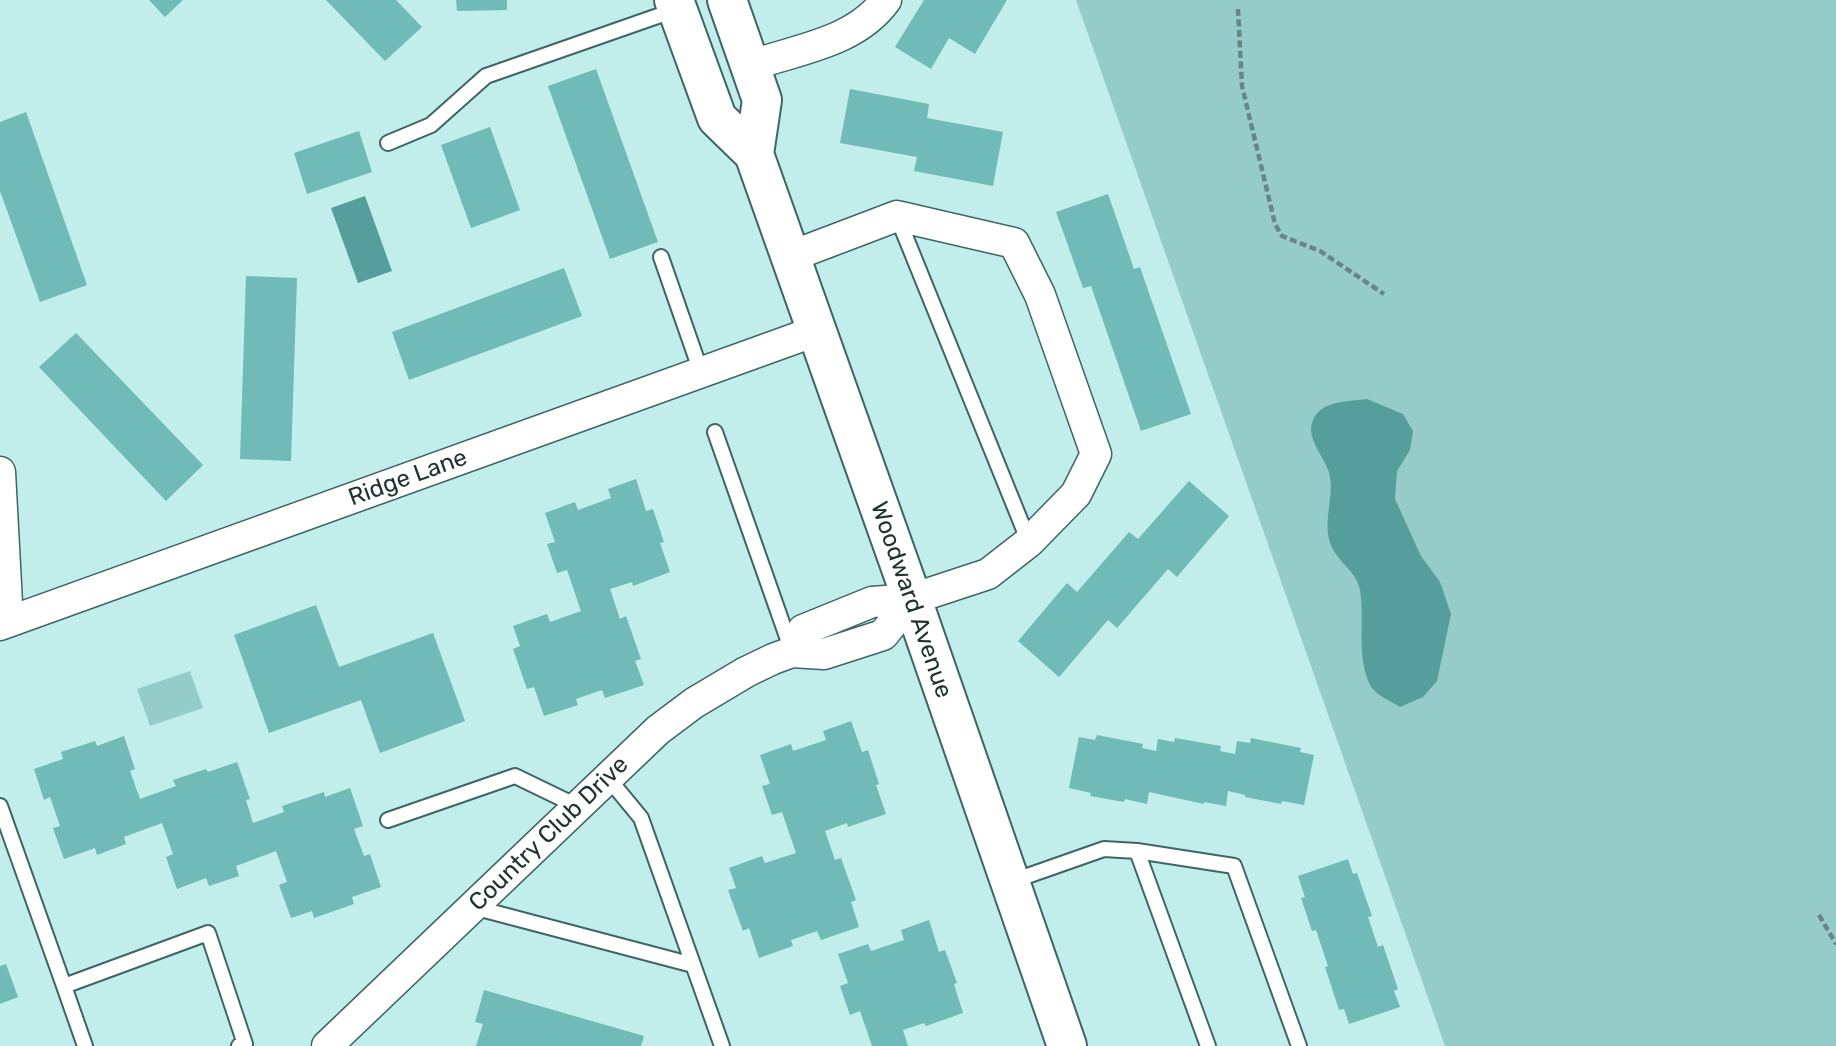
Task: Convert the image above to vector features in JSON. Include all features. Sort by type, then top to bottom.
[{"type":"main road","name":"Woodward Avenue","points":[[727,0],[762,100],[754,154]]},
{"type":"main road","name":"Woodward Avenue","points":[[676,4],[717,118],[754,154],[1067,1046]]},
{"type":"street","points":[[750,66],[846,34],[858,28],[879,10],[886,0]]},
{"type":"street","points":[[789,257],[897,216]]},
{"type":"street","name":"Country Club Drive","points":[[327,1046],[658,730],[694,703],[746,672],[792,652],[803,630],[872,601],[912,598],[988,574],[1029,542],[1076,494],[1096,454],[1040,295],[1014,243],[897,216]]},
{"type":"street","name":"Ridge Lane","points":[[4,623],[816,331]]},
{"type":"street","points":[[0,472],[4,623]]},
{"type":"lane","points":[[388,143],[431,125],[486,76],[676,4]]},
{"type":"lane","points":[[897,216],[1029,542]]},
{"type":"lane","points":[[661,257],[701,372]]},
{"type":"lane","points":[[715,432],[792,652]]},
{"type":"lane","points":[[388,820],[515,776],[579,807]]},
{"type":"lane","points":[[608,778],[641,818],[722,1046]]},
{"type":"lane","points":[[1,809],[85,1046]]},
{"type":"lane","points":[[1009,882],[1104,849],[1137,851],[1234,866],[1298,1046]]},
{"type":"lane","points":[[1137,851],[1208,1046]]},
{"type":"lane","points":[[473,907],[693,965]]},
{"type":"lane","points":[[64,986],[208,933],[245,1044],[239,1046]]},
{"type":"path","points":[[1238,9],[1242,86],[1275,224],[1282,236],[1320,251],[1384,294]]},
{"type":"path","points":[[1819,915],[1836,944]]},
{"type":"shaded area","points":[[1076,0],[1836,0],[1836,1046],[1445,1046]]},
{"type":"shaded area","points":[[365,196],[392,271],[358,283],[331,208]]},
{"type":"shaded area","points":[[1367,399],[1403,414],[1413,431],[1410,450],[1397,471],[1395,499],[1421,556],[1440,582],[1451,614],[1437,681],[1423,697],[1400,707],[1376,692],[1366,674],[1362,650],[1360,590],[1353,574],[1337,556],[1330,542],[1328,522],[1331,482],[1311,429],[1316,415],[1327,406]]},
{"type":"shaded area","points":[[190,671],[203,708],[150,726],[137,689]]},
{"type":"building","points":[[149,0],[183,0],[165,17]]},
{"type":"building","points":[[326,0],[396,0],[422,27],[385,61]]},
{"type":"building","points":[[456,0],[507,0],[507,10],[457,11]]},
{"type":"building","points":[[924,0],[1007,0],[975,54],[949,38],[931,69],[895,47]]},
{"type":"building","points":[[596,69],[658,242],[610,259],[548,86]]},
{"type":"building","points":[[850,89],[929,104],[927,118],[1003,132],[993,186],[914,171],[917,157],[840,143]]},
{"type":"building","points":[[26,112],[87,285],[40,302],[0,191],[0,122]]},
{"type":"building","points":[[490,127],[520,210],[471,228],[441,145]]},
{"type":"building","points":[[359,131],[372,172],[307,194],[294,153]]},
{"type":"building","points":[[1108,194],[1134,269],[1140,267],[1191,414],[1141,431],[1091,286],[1083,288],[1056,212]]},
{"type":"building","points":[[564,268],[582,316],[409,380],[392,332]]},
{"type":"building","points":[[246,276],[297,278],[291,461],[240,459]]},
{"type":"building","points":[[76,333],[203,465],[166,501],[39,367]]},
{"type":"building","points":[[636,479],[646,511],[653,509],[670,572],[633,586],[632,582],[610,589],[620,619],[626,616],[641,659],[635,661],[644,685],[605,698],[602,690],[576,699],[578,705],[544,716],[534,687],[527,689],[513,649],[520,646],[513,626],[547,614],[550,622],[581,611],[567,570],[557,573],[547,544],[555,542],[545,513],[575,502],[578,510],[611,498],[608,489]]},
{"type":"building","points":[[1189,481],[1229,516],[1177,577],[1168,569],[1117,628],[1108,620],[1059,677],[1018,641],[1067,583],[1077,592],[1129,532],[1138,539]]},
{"type":"building","points":[[316,605],[339,667],[433,633],[465,721],[380,753],[361,700],[269,733],[234,635]]},
{"type":"building","points":[[851,721],[862,752],[868,750],[886,814],[848,827],[847,823],[825,831],[835,860],[841,858],[856,900],[851,902],[859,927],[821,940],[817,931],[791,940],[793,946],[759,958],[749,928],[743,931],[728,890],[736,888],[729,868],[762,856],[765,863],[796,853],[782,812],[772,815],[762,786],[770,784],[760,755],[791,744],[793,751],[826,740],[823,731]]},
{"type":"building","points":[[1097,735],[1143,744],[1142,748],[1156,751],[1158,739],[1174,742],[1175,738],[1221,746],[1220,751],[1235,754],[1237,741],[1250,743],[1251,738],[1301,748],[1300,752],[1314,755],[1304,805],[1282,801],[1281,804],[1228,791],[1226,806],[1149,792],[1147,804],[1090,796],[1091,793],[1069,788],[1079,737],[1095,740]]},
{"type":"building","points":[[124,736],[135,769],[130,771],[140,799],[176,786],[173,780],[237,762],[250,799],[246,800],[253,823],[284,812],[282,806],[324,792],[325,797],[350,788],[363,826],[354,829],[364,856],[370,854],[381,887],[352,897],[354,904],[314,918],[312,911],[291,918],[279,885],[287,882],[276,851],[236,866],[239,876],[209,886],[206,878],[177,889],[166,857],[173,854],[162,823],[124,837],[126,844],[97,855],[95,848],[64,859],[53,828],[60,826],[50,797],[44,800],[34,769],[63,759],[61,752],[95,741],[97,746]]},
{"type":"building","points":[[1348,859],[1353,874],[1357,873],[1372,916],[1368,917],[1378,947],[1383,945],[1398,989],[1394,991],[1400,1007],[1349,1024],[1344,1009],[1339,1010],[1316,930],[1312,931],[1301,898],[1305,897],[1298,876]]},
{"type":"building","points":[[929,920],[939,952],[945,950],[957,983],[954,984],[963,1013],[926,1026],[924,1023],[903,1030],[908,1046],[872,1046],[860,1011],[850,1015],[840,986],[848,983],[838,954],[868,944],[871,951],[904,940],[901,930]]},
{"type":"building","points":[[6,964],[18,997],[0,1004],[0,966]]},
{"type":"building","points":[[484,990],[644,1036],[641,1046],[476,1046],[483,1024],[475,1022]]}]
